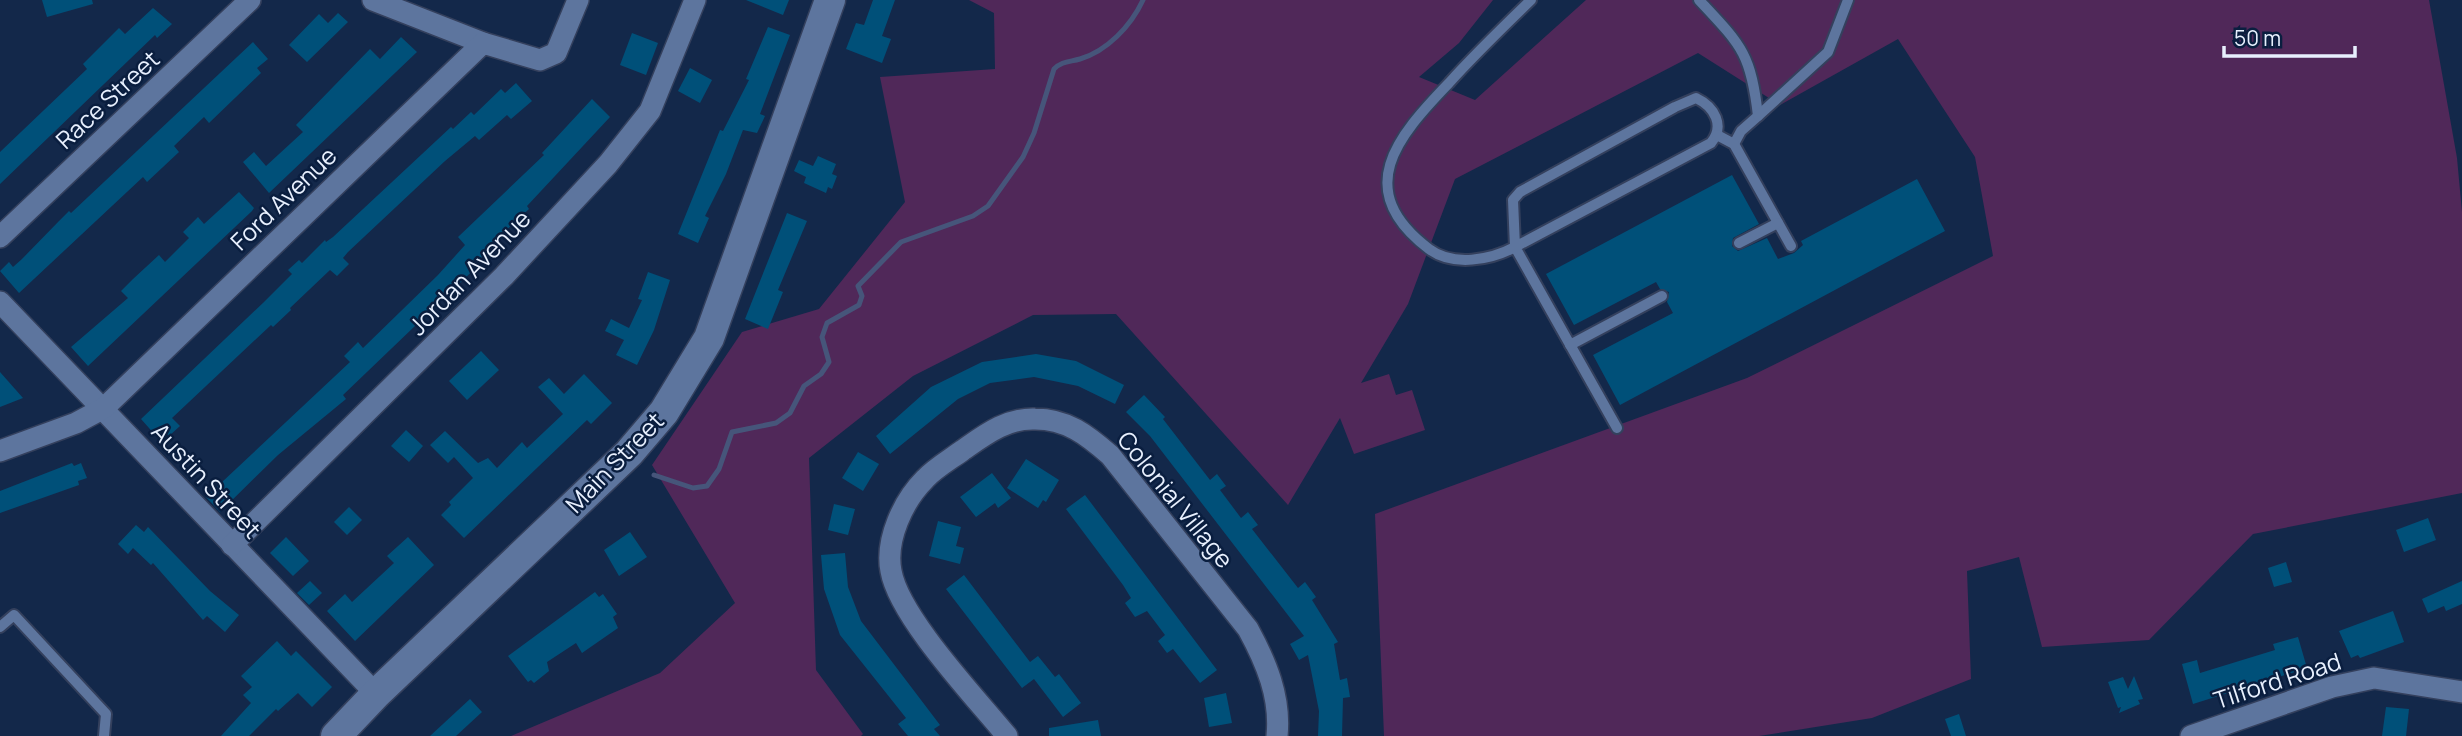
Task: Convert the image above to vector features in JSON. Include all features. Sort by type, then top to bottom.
[{"type":"street","name":"Race Street","points":[[0,237],[250,0]]},
{"type":"street","points":[[373,0],[483,43],[540,60],[556,54],[578,0]]},
{"type":"street","name":"Jordan Avenue","points":[[232,545],[504,276],[608,164],[650,111],[695,0]]},
{"type":"street","name":"Main Street","points":[[336,736],[376,694],[629,453],[664,412],[709,338],[830,0]]},
{"type":"street","name":"Ford Avenue","points":[[0,451],[76,423],[104,408],[483,43]]},
{"type":"street","name":"Austin Street","points":[[0,302],[376,694]]},
{"type":"street","name":"Colonial Village","points":[[1007,736],[903,605],[890,570],[892,541],[903,508],[925,478],[988,433],[1014,420],[1037,419],[1082,430],[1110,455],[1248,629],[1260,651],[1277,699],[1278,736]]},
{"type":"street","name":"Tilford Road","points":[[2191,736],[2332,687],[2374,678],[2462,692]]},
{"type":"lane","points":[[1531,0],[1406,128],[1389,167],[1391,200],[1402,227],[1434,253],[1454,259],[1474,260],[1515,247],[1711,143],[1719,126],[1713,111],[1696,98],[1520,192],[1514,200],[1515,247],[1617,428]]},
{"type":"lane","points":[[1699,0],[1742,48],[1754,77],[1758,116]]},
{"type":"lane","points":[[1734,144],[1741,131],[1828,52],[1848,0]]},
{"type":"lane","points":[[1717,135],[1734,144],[1791,246]]},
{"type":"lane","points":[[1739,243],[1778,223]]},
{"type":"lane","points":[[1570,345],[1662,296]]},
{"type":"lane","points":[[0,627],[14,615],[106,715],[104,736]]},
{"type":"shaded area","points":[[969,0],[1493,0],[1459,43],[1419,77],[1475,100],[1586,0],[2429,0],[2457,158],[2462,212],[2462,493],[2253,534],[2149,640],[2042,647],[2019,557],[1967,571],[1971,679],[1872,718],[1759,736],[1384,736],[1375,514],[1747,378],[1993,256],[1975,157],[1898,39],[1780,105],[1698,53],[1455,179],[1408,304],[1361,383],[1389,374],[1396,395],[1412,390],[1425,430],[1354,454],[1340,418],[1288,505],[1116,314],[1033,315],[913,376],[809,458],[816,670],[863,734],[861,736],[511,736],[660,673],[735,603],[652,465],[742,332],[819,309],[905,202],[880,77],[995,69],[994,13]]},
{"type":"building","points":[[42,0],[92,0],[93,4],[47,17]]},
{"type":"building","points":[[746,0],[789,0],[783,15]]},
{"type":"building","points":[[873,0],[895,0],[882,36],[891,39],[882,63],[846,49],[856,23],[864,25]]},
{"type":"building","points":[[153,8],[172,24],[157,38],[155,35],[0,184],[0,152],[87,69],[83,64],[119,28],[125,34]]},
{"type":"building","points":[[338,13],[348,22],[307,62],[289,45],[319,14],[328,23]]},
{"type":"building","points":[[768,27],[790,35],[760,114],[765,116],[757,133],[743,130],[726,174],[705,216],[709,218],[698,243],[678,234],[720,130],[723,131],[749,80],[746,79]]},
{"type":"building","points":[[632,33],[658,43],[646,75],[620,65]]},
{"type":"building","points":[[401,37],[417,52],[269,193],[243,162],[254,152],[266,166],[303,132],[296,125],[370,49],[380,59]]},
{"type":"building","points":[[253,42],[268,59],[257,68],[261,73],[209,123],[204,117],[174,146],[179,152],[147,182],[143,177],[19,293],[0,271],[9,262],[13,267],[22,259],[69,211],[71,213]]},
{"type":"building","points":[[690,68],[712,80],[700,103],[678,91]]},
{"type":"building","points":[[516,83],[532,101],[511,119],[507,115],[479,140],[475,136],[445,161],[348,252],[343,258],[349,264],[337,276],[330,270],[273,327],[271,325],[172,418],[180,426],[169,436],[163,431],[157,437],[141,419],[292,274],[288,270],[299,260],[302,263],[325,240],[326,242],[333,237],[451,127],[453,129],[471,112],[474,115],[501,89],[505,93]]},
{"type":"building","points":[[592,99],[610,117],[527,206],[529,209],[500,236],[502,238],[486,254],[488,256],[343,395],[346,399],[278,455],[220,512],[206,497],[350,362],[344,356],[358,342],[363,348],[438,275],[465,245],[458,237],[544,155],[542,153]]},
{"type":"building","points":[[818,156],[836,164],[832,174],[837,176],[832,189],[828,187],[826,193],[804,183],[806,177],[794,171],[799,160],[813,166]]},
{"type":"building","points":[[1732,175],[1759,224],[1733,238],[1732,246],[1738,251],[1767,238],[1778,259],[1794,253],[1803,245],[1801,241],[1917,179],[1945,231],[1620,405],[1593,355],[1673,313],[1667,302],[1669,292],[1660,289],[1656,282],[1574,325],[1546,274]]},
{"type":"building","points":[[239,192],[254,208],[252,211],[88,366],[71,347],[128,298],[121,291],[133,279],[159,255],[165,262],[189,238],[183,232],[198,217],[204,224]]},
{"type":"building","points":[[787,213],[807,221],[778,290],[783,292],[768,329],[745,319]]},
{"type":"building","points":[[648,272],[670,280],[654,330],[637,365],[616,355],[624,340],[605,331],[611,319],[629,328],[642,300],[638,299]]},
{"type":"building","points":[[481,351],[499,370],[467,400],[449,381]]},
{"type":"building","points":[[1036,354],[1076,361],[1124,385],[1115,404],[1078,386],[1034,377],[990,383],[958,399],[890,454],[876,436],[931,387],[982,362]]},
{"type":"building","points":[[0,372],[23,398],[0,407]]},
{"type":"building","points":[[584,374],[612,403],[591,424],[587,420],[464,538],[441,515],[451,505],[449,502],[473,478],[454,457],[448,463],[430,445],[445,431],[478,463],[488,458],[497,468],[522,442],[527,448],[563,414],[538,387],[549,378],[564,394]]},
{"type":"building","points":[[1144,395],[1165,417],[1163,419],[1210,480],[1217,474],[1226,486],[1220,490],[1241,518],[1248,512],[1258,525],[1252,529],[1298,588],[1305,582],[1316,597],[1312,600],[1338,642],[1334,644],[1340,680],[1347,678],[1350,697],[1343,698],[1342,736],[1318,736],[1319,711],[1308,655],[1299,660],[1290,644],[1304,636],[1150,436],[1126,412]]},
{"type":"building","points":[[406,430],[423,446],[409,462],[391,446]]},
{"type":"building","points":[[858,452],[879,464],[863,491],[842,478]]},
{"type":"building","points":[[1026,459],[1059,480],[1046,502],[1043,500],[1038,508],[1007,488]]},
{"type":"building","points":[[72,463],[74,466],[81,463],[87,478],[78,481],[79,485],[0,513],[0,491]]},
{"type":"building","points":[[992,473],[1011,498],[998,508],[995,503],[976,517],[960,497]]},
{"type":"building","points":[[1085,495],[1217,670],[1200,683],[1173,649],[1167,653],[1158,641],[1165,635],[1147,611],[1135,617],[1125,603],[1131,598],[1123,585],[1066,509]]},
{"type":"building","points":[[834,504],[855,509],[848,535],[828,530]]},
{"type":"building","points":[[349,507],[362,520],[347,535],[334,522]]},
{"type":"building","points":[[2428,518],[2436,540],[2404,552],[2396,530]]},
{"type":"building","points":[[938,521],[961,527],[956,546],[964,548],[960,564],[929,556]]},
{"type":"building","points":[[136,525],[144,532],[148,527],[210,591],[239,615],[225,632],[207,616],[203,620],[153,563],[151,565],[133,548],[128,554],[118,544]]},
{"type":"building","points":[[630,532],[647,557],[619,576],[604,550]]},
{"type":"building","points":[[286,537],[309,561],[293,576],[270,553]]},
{"type":"building","points":[[408,537],[434,565],[355,641],[327,611],[345,594],[352,602],[394,563],[387,556]]},
{"type":"building","points":[[845,553],[848,587],[861,621],[940,725],[934,729],[940,736],[908,736],[898,724],[906,718],[840,635],[824,589],[821,555]]},
{"type":"building","points":[[2286,562],[2292,582],[2274,587],[2268,568]]},
{"type":"building","points":[[964,575],[1030,662],[1038,656],[1055,677],[1059,674],[1081,703],[1063,717],[1034,679],[1022,688],[946,589]]},
{"type":"building","points":[[310,581],[322,593],[309,605],[297,593]]},
{"type":"building","points":[[2462,581],[2462,604],[2446,611],[2444,606],[2428,613],[2422,599]]},
{"type":"building","points":[[595,592],[599,597],[603,594],[617,614],[613,617],[618,628],[582,653],[576,643],[547,662],[549,671],[534,683],[531,680],[528,682],[508,656]]},
{"type":"building","points":[[2393,611],[2404,642],[2360,658],[2358,655],[2351,658],[2339,631]]},
{"type":"building","points":[[2298,637],[2307,668],[2193,704],[2182,664],[2197,660],[2200,673],[2275,650],[2273,644]]},
{"type":"building","points":[[277,641],[291,656],[296,651],[332,687],[312,707],[298,693],[278,711],[276,709],[249,736],[221,736],[251,703],[243,695],[252,687],[241,676]]},
{"type":"building","points":[[2134,676],[2143,699],[2138,700],[2140,704],[2119,713],[2121,707],[2118,708],[2108,682],[2123,677],[2128,689]]},
{"type":"building","points":[[1226,693],[1232,723],[1209,727],[1204,698]]},
{"type":"building","points":[[470,699],[482,712],[456,736],[430,736]]},
{"type":"building","points":[[2386,707],[2409,709],[2406,736],[2382,736]]},
{"type":"building","points":[[1959,714],[1966,736],[1951,736],[1945,719]]},
{"type":"building","points":[[1098,720],[1101,736],[1049,736],[1049,728]]},
{"type":"waterway","points":[[654,475],[693,488],[707,486],[719,469],[732,432],[776,423],[790,413],[804,386],[821,374],[829,362],[822,337],[827,323],[859,305],[862,296],[858,286],[901,242],[973,216],[988,206],[1023,157],[1034,133],[1054,69],[1063,63],[1090,55],[1109,44],[1132,19],[1143,0]]}]
